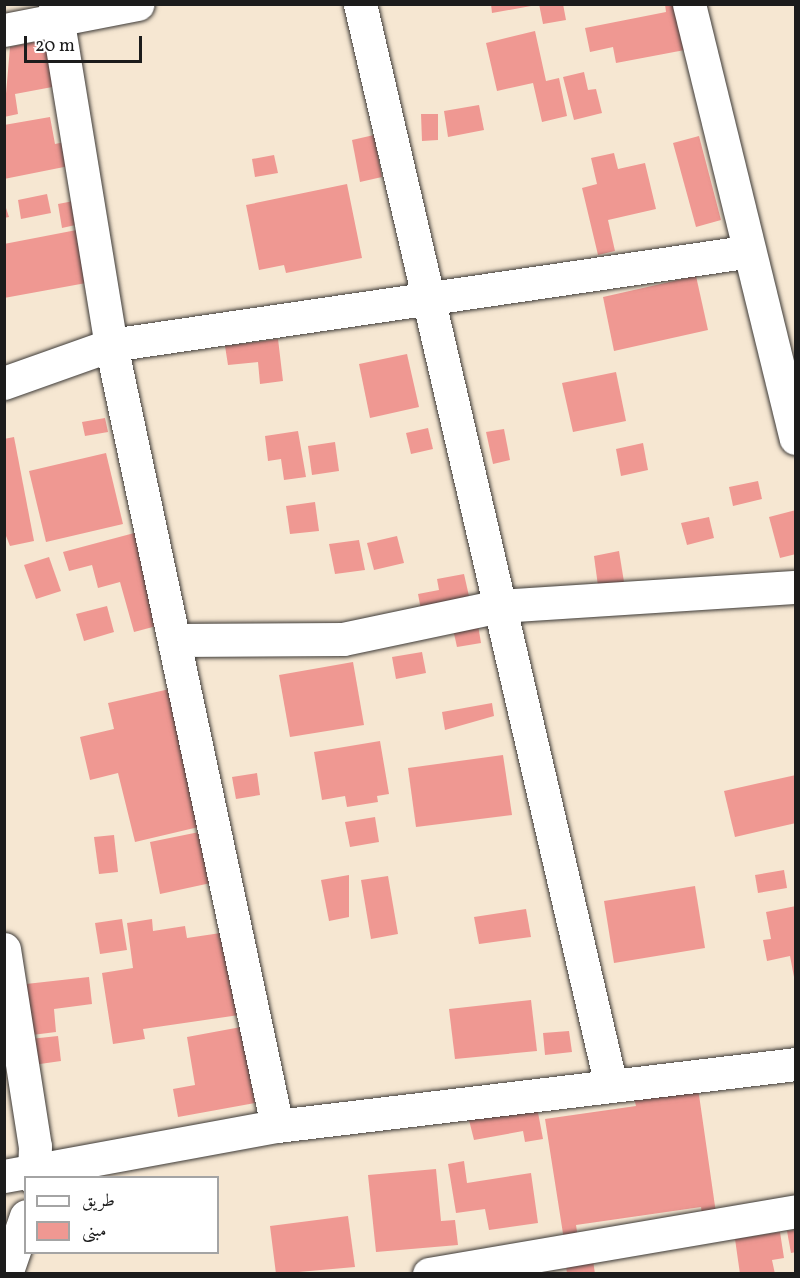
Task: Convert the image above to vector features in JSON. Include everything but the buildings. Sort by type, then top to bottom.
[{"type":"street","points":[[4,30],[56,11],[138,4]]},
{"type":"street","points":[[360,4],[426,300],[500,606],[610,1082]]},
{"type":"street","points":[[689,4],[746,252],[795,438]]},
{"type":"street","points":[[56,11],[111,345],[277,1126]]},
{"type":"street","points":[[4,383],[111,345],[746,252]]},
{"type":"street","points":[[175,640],[343,639],[500,606],[795,587]]},
{"type":"street","points":[[4,949],[25,1176],[277,1126],[610,1082],[795,1064]]},
{"type":"street","points":[[429,1274],[795,1211]]},
{"type":"street","points":[[6,1274],[24,1222]]}]
